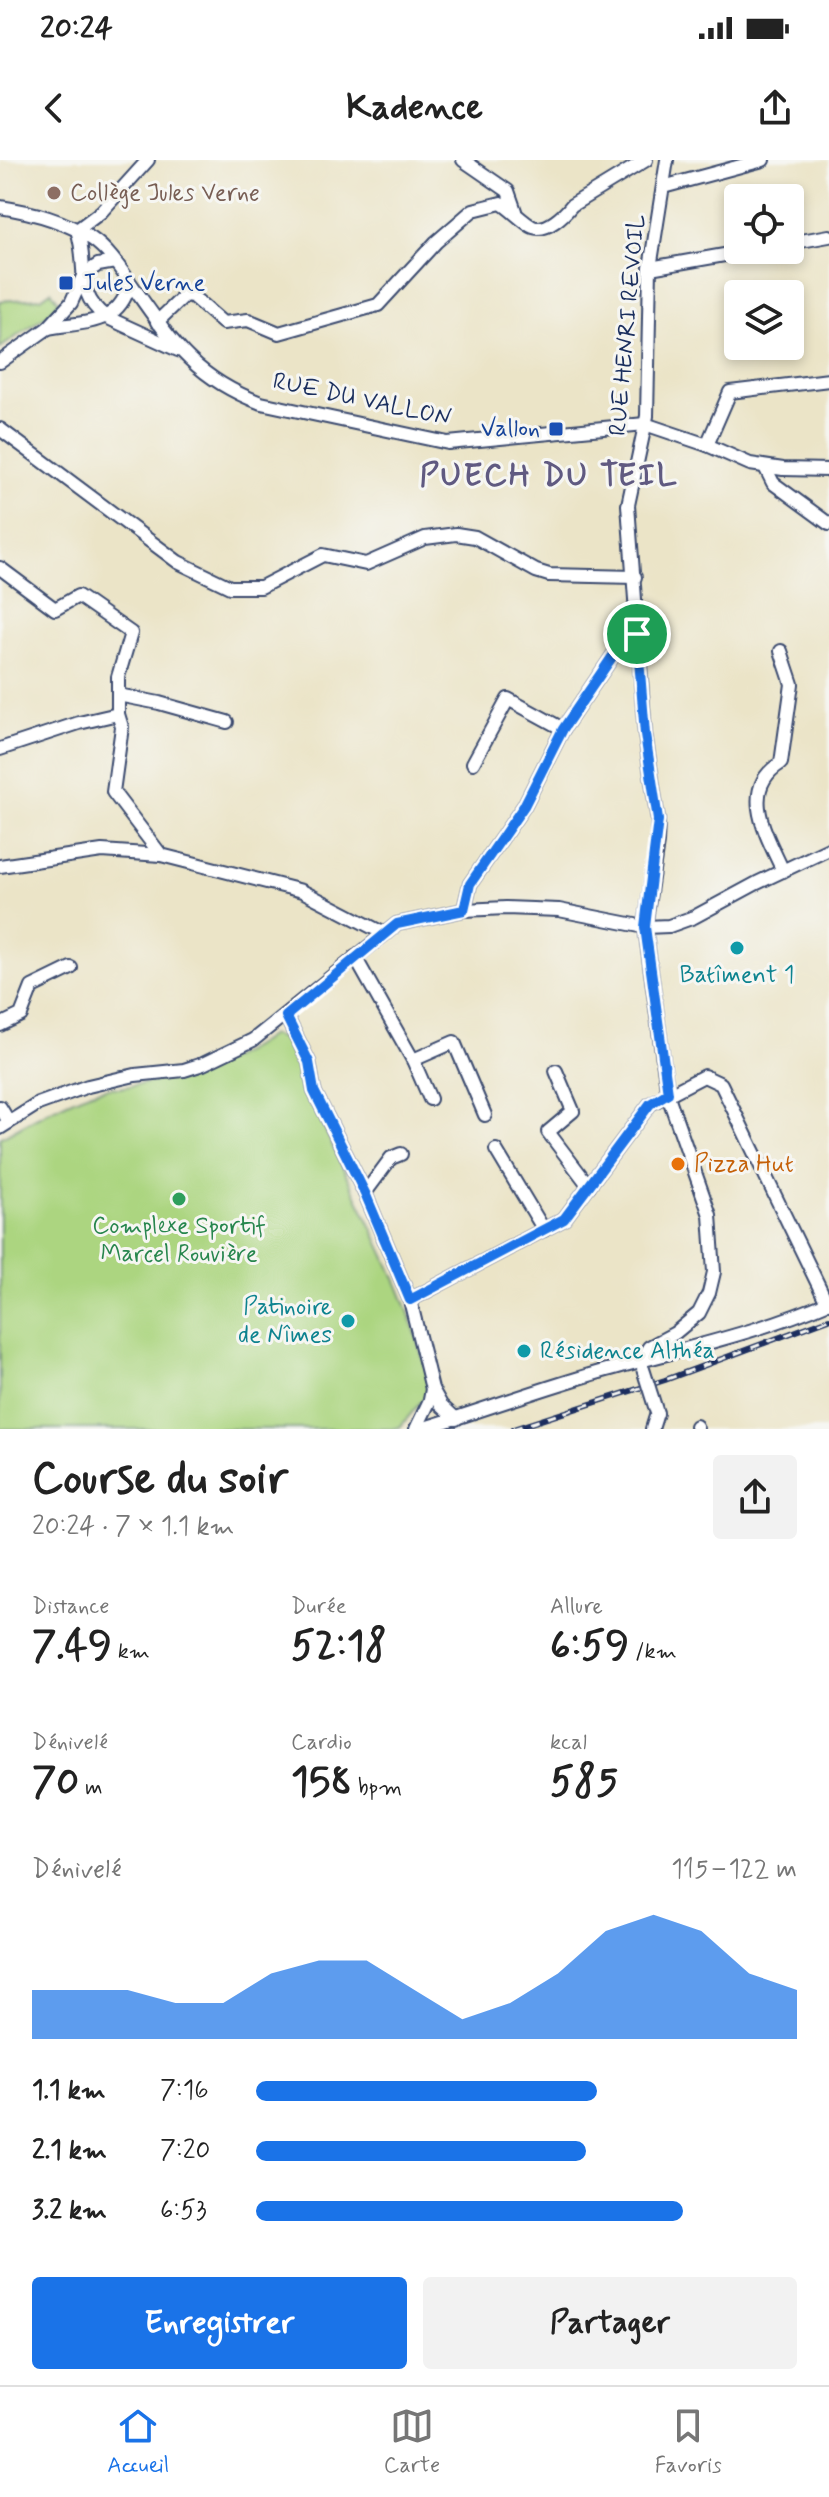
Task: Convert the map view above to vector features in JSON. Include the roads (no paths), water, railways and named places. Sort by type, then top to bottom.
[{"type":"street","points":[[77,230],[101,212],[148,160]]},
{"type":"street","points":[[463,160],[508,191],[515,212]]},
{"type":"street","points":[[157,322],[185,295],[192,296],[223,323],[248,320],[279,333],[378,305],[436,242],[473,210],[501,203],[533,227],[544,227],[564,215],[572,205],[646,160]]},
{"type":"street","name":"RUE HENRI REVOIL","points":[[641,1365],[649,1347],[675,1333],[699,1313],[709,1293],[714,1272],[710,1215],[668,1093],[645,927],[658,820],[645,734],[628,505],[645,424],[650,268],[667,160]]},
{"type":"street","points":[[663,187],[763,160]]},
{"type":"street","name":"RUE DU VALLON","points":[[0,207],[41,215],[94,240],[115,262],[180,352],[207,376],[236,394],[261,403],[448,443],[645,424]]},
{"type":"street","points":[[94,240],[101,212]]},
{"type":"street","name":"RUE DU VALLON","points":[[77,230],[83,245],[84,289],[89,301],[106,317],[180,352]]},
{"type":"street","points":[[804,240],[829,236]]},
{"type":"street","points":[[650,268],[724,255]]},
{"type":"street","points":[[0,362],[48,328],[71,303],[84,274],[98,265],[115,262]]},
{"type":"street","points":[[48,328],[106,317],[124,305],[130,283]]},
{"type":"street","points":[[707,445],[730,392],[829,380]]},
{"type":"street","points":[[645,424],[707,445],[750,464],[829,470]]},
{"type":"street","points":[[0,429],[178,562],[230,587],[261,587],[323,555],[366,564],[425,538],[456,534],[475,537],[549,575],[635,577]]},
{"type":"street","points":[[765,467],[773,483],[829,524]]},
{"type":"street","points":[[0,568],[55,609],[78,596],[131,633],[118,677],[118,714],[122,727],[113,792],[161,855]]},
{"type":"street","points":[[464,910],[470,884],[524,806],[563,729],[621,644],[637,634]]},
{"type":"street","points":[[781,651],[792,684],[781,763],[767,772],[760,785],[760,807],[762,824],[783,871]]},
{"type":"street","points":[[118,695],[227,722]]},
{"type":"street","points":[[473,763],[508,699],[563,729]]},
{"type":"street","points":[[0,749],[28,738],[118,714]]},
{"type":"street","points":[[0,1107],[5,1125],[38,1104],[88,1086],[203,1064],[253,1040],[397,924],[464,910],[559,910],[645,927],[669,926],[694,917],[829,849]]},
{"type":"street","points":[[0,866],[102,851],[161,855],[302,891],[383,933]]},
{"type":"street","points":[[355,957],[413,1060],[430,1099]]},
{"type":"street","points":[[0,1025],[21,1015],[32,987],[71,968]]},
{"type":"street","points":[[286,1016],[309,1062],[314,1091],[365,1193],[410,1300],[432,1389],[441,1405],[453,1416]]},
{"type":"street","points":[[413,1060],[454,1042],[485,1115]]},
{"type":"street","points":[[556,1071],[573,1111],[548,1132],[589,1186]]},
{"type":"street","points":[[410,1300],[564,1219],[650,1104],[704,1076],[721,1084],[828,1303],[798,1316],[641,1365],[453,1416],[419,1429]]},
{"type":"street","points":[[496,1150],[544,1230]]},
{"type":"street","points":[[365,1193],[391,1158],[401,1154]]},
{"type":"street","points":[[641,1365],[657,1413],[652,1429]]},
{"type":"street","points":[[419,1429],[432,1389]]},
{"type":"street","points":[[423,1415],[453,1416]]},
{"type":"railway","points":[[513,1429],[665,1380],[829,1319]]},
{"type":"place","name":"Collège Jules Verne","points":[[54,193]]},
{"type":"place","name":"Jules Verne","points":[[66,283]]},
{"type":"place","name":"Vallon","points":[[556,429]]},
{"type":"place","name":"Batîment 1","points":[[737,948]]},
{"type":"place","name":"Pizza Hut","points":[[678,1164]]},
{"type":"place","name":"Complexe Sportif Marcel Rouvière","points":[[179,1199]]},
{"type":"place","name":"Patinoire de Nîmes","points":[[348,1321]]},
{"type":"place","name":"Résidence Althéa","points":[[524,1351]]},
{"type":"district","name":"PUECH DU TEIL","points":[[549,476]]}]
